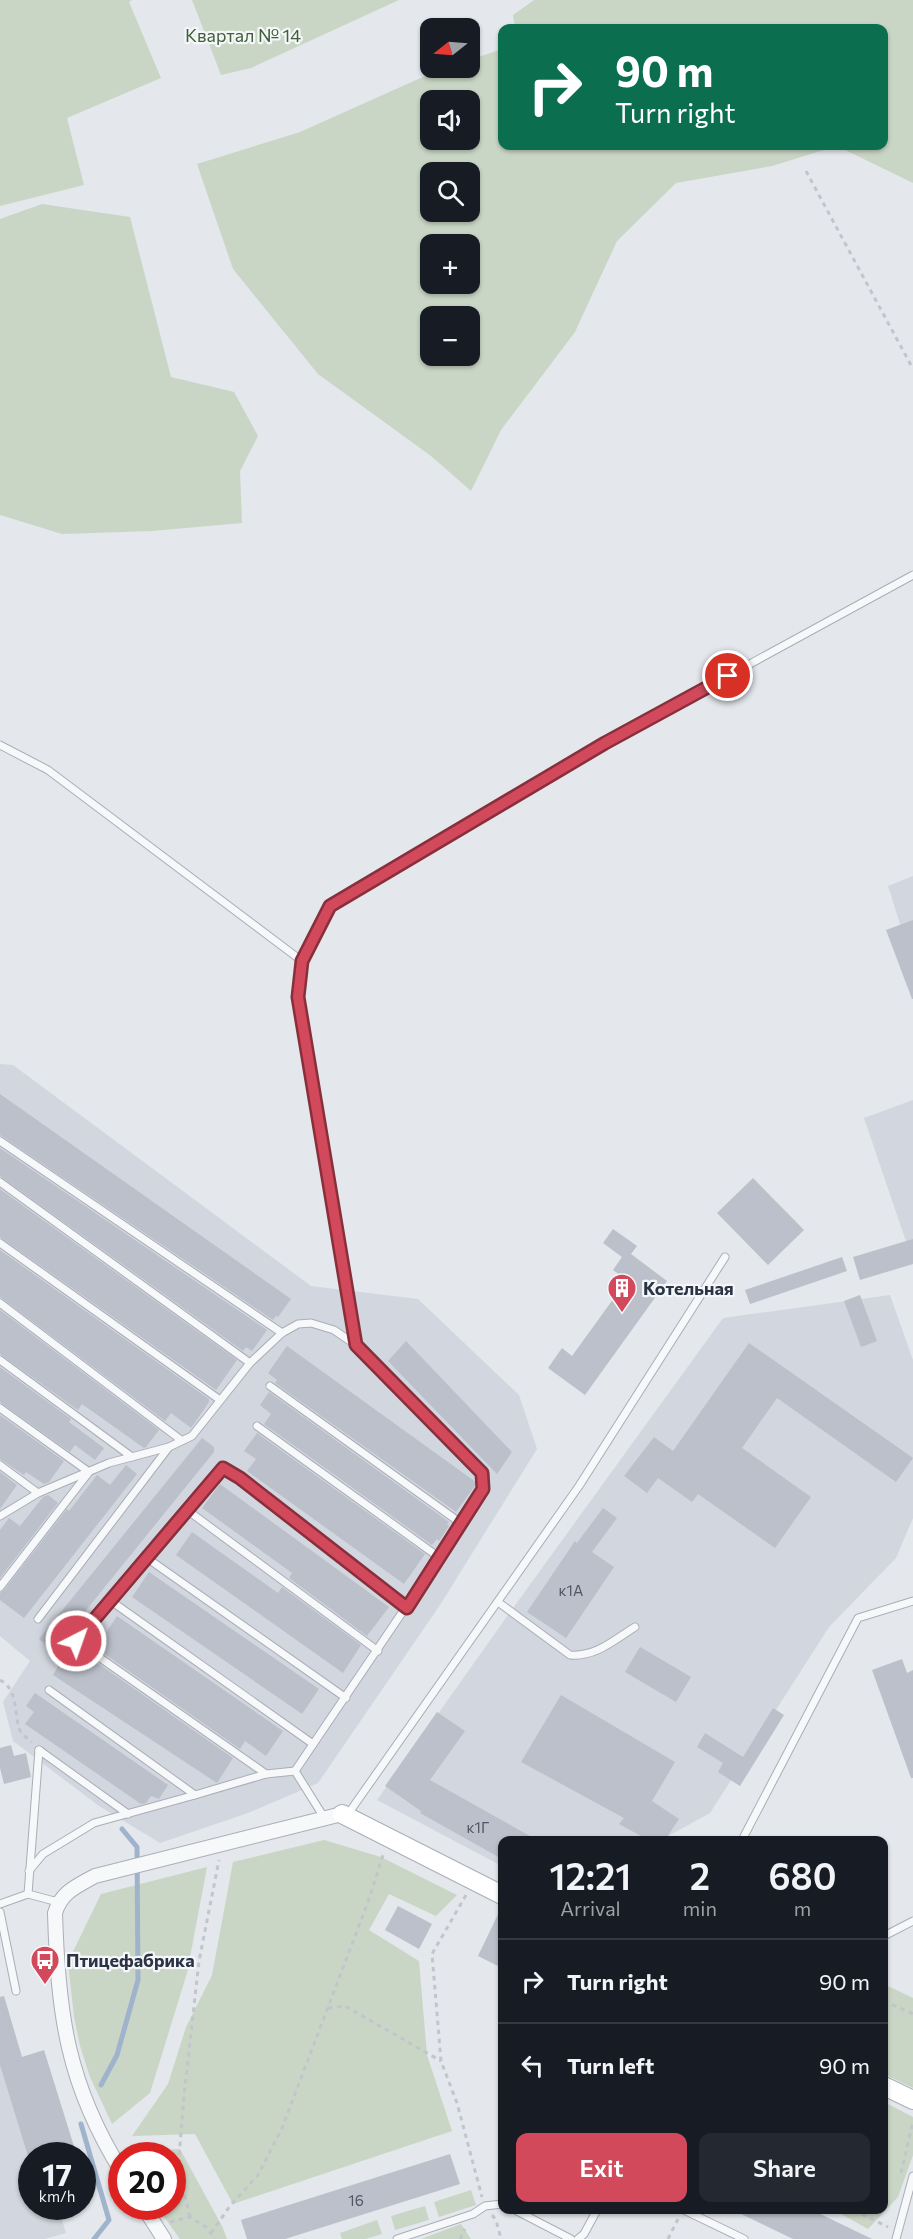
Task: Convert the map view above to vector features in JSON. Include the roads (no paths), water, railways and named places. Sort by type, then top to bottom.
[{"type":"street","points":[[108,2148],[95,2126],[82,2094],[63,2022],[58,1984],[55,1913],[58,1902],[66,1892],[95,1876],[338,1816],[389,1837],[498,1892]]},
{"type":"street","points":[[888,2088],[913,2100]]},
{"type":"street","points":[[152,2220],[164,2239]]},
{"type":"lane","points":[[356,1345],[298,997],[302,961],[330,906],[605,743],[913,574]]},
{"type":"lane","points":[[0,745],[48,770],[302,961]]},
{"type":"lane","points":[[0,1141],[282,1333]]},
{"type":"lane","points":[[0,1182],[250,1363]]},
{"type":"lane","points":[[0,1243],[220,1400]]},
{"type":"lane","points":[[296,1771],[338,1816],[498,1602],[579,1486],[725,1257]]},
{"type":"lane","points":[[0,1303],[181,1440]]},
{"type":"lane","points":[[1,1514],[38,1493],[110,1463],[169,1447],[192,1436],[250,1363],[282,1333],[298,1324],[311,1323],[334,1330],[356,1345],[482,1473],[483,1489],[407,1608],[296,1771]]},
{"type":"lane","points":[[0,1359],[132,1457]]},
{"type":"lane","points":[[270,1386],[462,1524]]},
{"type":"lane","points":[[0,1408],[89,1472]]},
{"type":"lane","points":[[257,1426],[440,1558]]},
{"type":"lane","points":[[38,1619],[169,1447]]},
{"type":"lane","points":[[0,1465],[38,1493]]},
{"type":"lane","points":[[70,1649],[223,1468],[240,1478],[407,1608]]},
{"type":"lane","points":[[0,1587],[89,1472]]},
{"type":"lane","points":[[187,1510],[378,1651]]},
{"type":"lane","points":[[147,1558],[346,1698]]},
{"type":"lane","points":[[111,1601],[313,1744]]},
{"type":"lane","points":[[744,1836],[858,1618],[913,1601]]},
{"type":"lane","points":[[498,1602],[570,1654],[582,1656],[595,1652],[634,1627]]},
{"type":"lane","points":[[76,1641],[266,1774]]},
{"type":"lane","points":[[49,1690],[195,1795]]},
{"type":"lane","points":[[28,1894],[39,1750],[128,1814]]},
{"type":"lane","points":[[29,1871],[43,1854],[94,1823],[266,1774],[296,1771]]},
{"type":"lane","points":[[0,1905],[28,1894],[58,1902]]},
{"type":"lane","points":[[0,1912],[16,1991]]},
{"type":"lane","points":[[888,1934],[913,1921]]},
{"type":"lane","points":[[896,2239],[913,2176]]},
{"type":"lane","points":[[397,2239],[473,2214],[485,2206],[498,2204]]},
{"type":"lane","points":[[523,2214],[571,2239]]},
{"type":"lane","points":[[578,2239],[584,2234],[595,2214]]},
{"type":"lane","points":[[692,2214],[744,2239]]},
{"type":"waterway","points":[[101,2085],[117,2055],[138,1980],[137,1847],[122,1829]]},
{"type":"waterway","points":[[81,2124],[109,2220],[94,2239]]},
{"type":"place","name":"Котельная","points":[[622,1314]]},
{"type":"place","name":"Птицефабрика","points":[[45,1986]]},
{"type":"park label","name":"Квартал № 14","points":[[243,35]]}]
